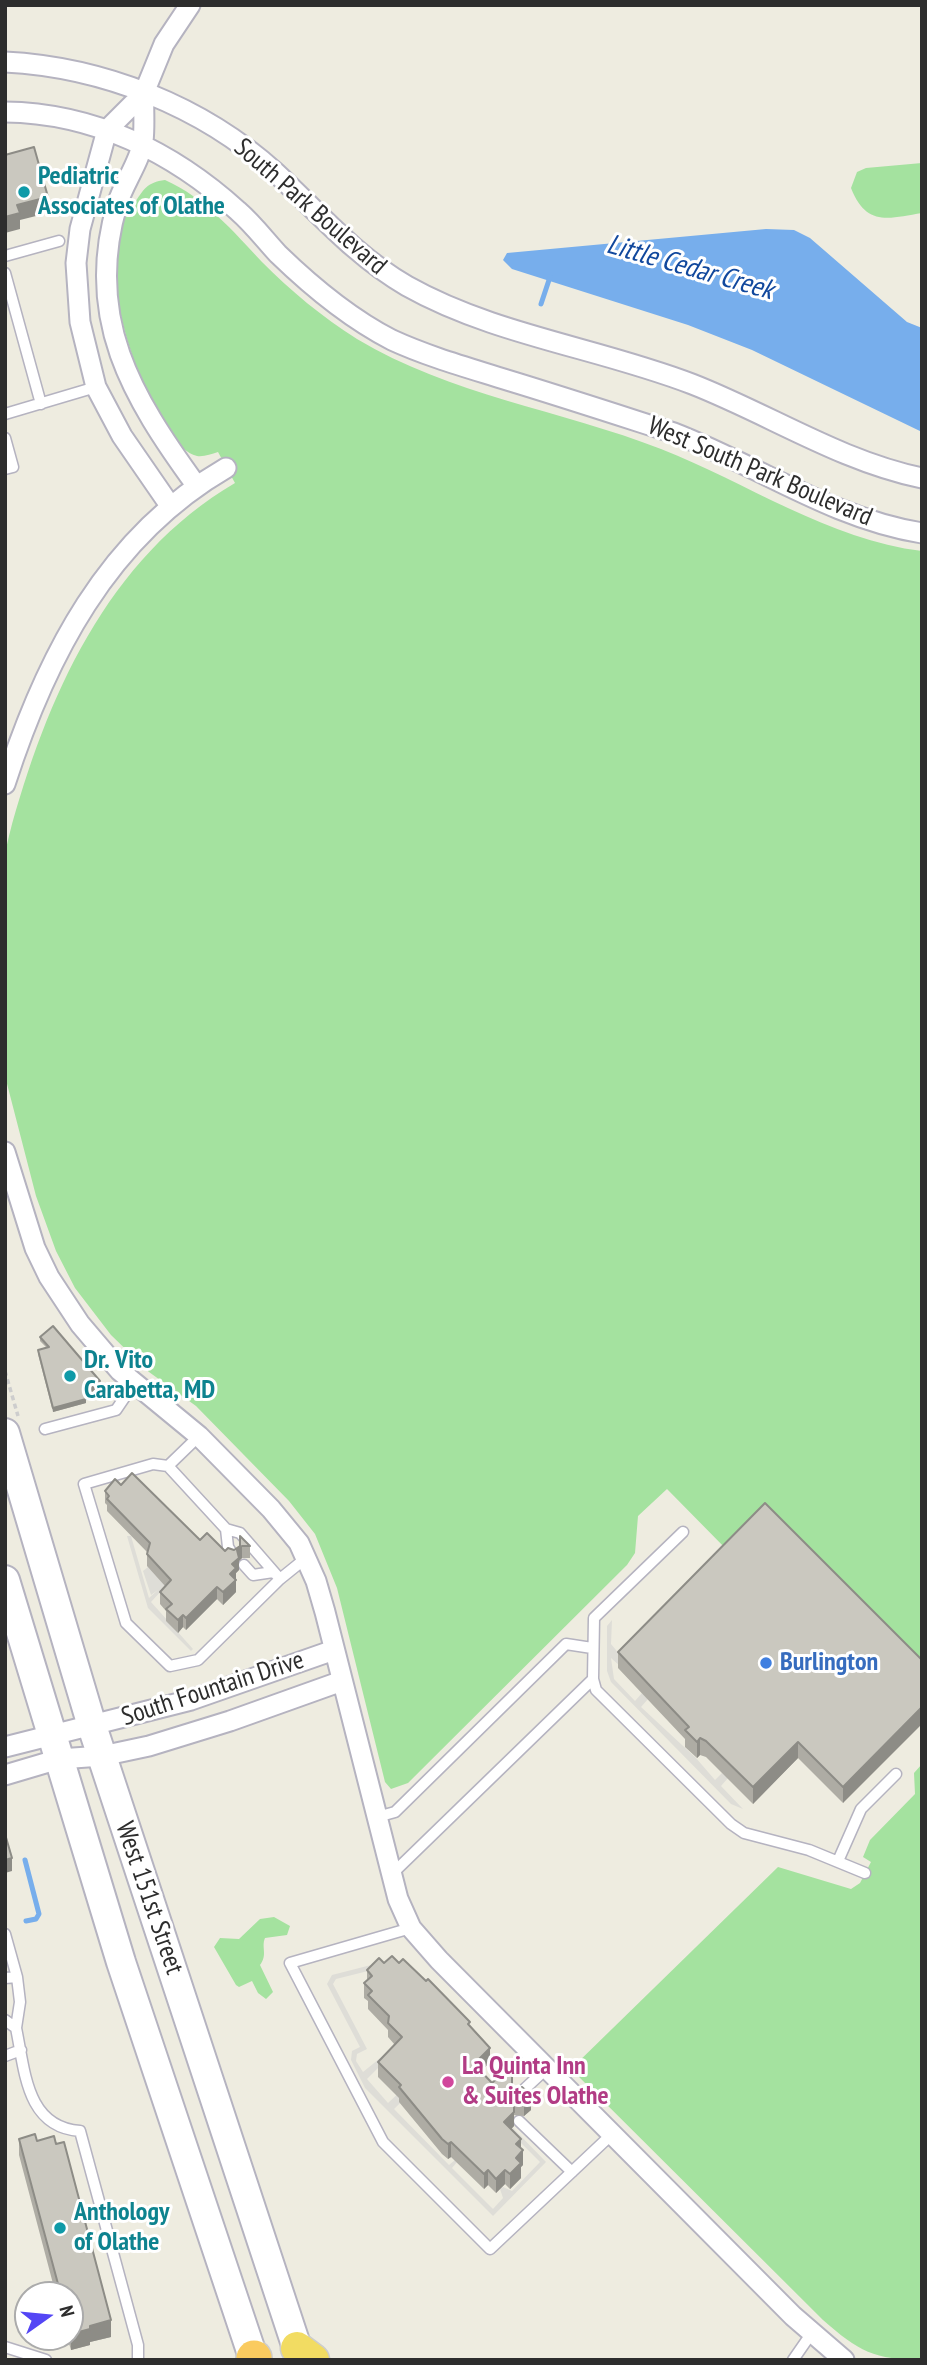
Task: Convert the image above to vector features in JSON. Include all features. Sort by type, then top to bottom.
[{"type":"main road","name":"West 151st Street","points":[[12,1425],[92,1726],[304,2356]]},
{"type":"main road","name":"West 151st Street","points":[[5,1580],[121,1962],[254,2359]]},
{"type":"street","points":[[190,5],[164,44],[144,93],[143,143],[117,204],[106,286],[108,312],[117,348],[141,405],[196,485]]},
{"type":"street","name":"South Park Boulevard","points":[[5,62],[51,66],[99,77],[200,116],[247,149],[375,266],[444,304],[480,317]]},
{"type":"street","points":[[144,93],[107,131],[80,229],[76,263],[80,322],[96,387],[122,436],[171,507]]},
{"type":"street","name":"South Park Boulevard","points":[[5,111],[59,116],[143,143],[196,177],[239,212],[279,254],[347,312],[391,339],[480,371]]},
{"type":"street","name":"West South Park Boulevard","points":[[480,317],[690,383],[852,458],[922,478]]},
{"type":"street","name":"West South Park Boulevard","points":[[480,371],[674,433],[710,447],[823,503],[871,520],[922,533]]},
{"type":"street","points":[[5,784],[35,701],[82,606],[134,542],[196,485],[226,468]]},
{"type":"street","points":[[5,1152],[24,1216],[49,1277],[100,1348],[135,1382],[199,1436],[271,1509],[306,1558],[316,1581],[397,1899],[411,1928],[439,1961],[611,2135],[811,2334],[845,2360]]},
{"type":"street","name":"South Fountain Drive","points":[[56,1746],[92,1726],[191,1700],[334,1650]]},
{"type":"street","name":"South Fountain Drive","points":[[56,1746],[102,1756],[149,1746],[230,1721],[342,1681]]},
{"type":"street","points":[[5,1746],[56,1746]]},
{"type":"street","points":[[5,1775],[56,1746]]},
{"type":"lane","points":[[5,256],[59,241]]},
{"type":"lane","points":[[5,274],[41,404]]},
{"type":"lane","points":[[5,414],[96,387]]},
{"type":"lane","points":[[5,438],[13,467],[5,469]]},
{"type":"lane","points":[[45,1429],[116,1410],[135,1382]]},
{"type":"lane","points":[[168,1466],[199,1436]]},
{"type":"lane","points":[[233,1555],[228,1547],[226,1530],[168,1466],[153,1464],[84,1484],[125,1623],[170,1666],[187,1664],[206,1653],[276,1575],[306,1558]]},
{"type":"lane","points":[[226,1530],[240,1533],[276,1575]]},
{"type":"lane","points":[[683,1532],[594,1618],[593,1679],[596,1690],[731,1824],[744,1833],[838,1861],[865,1873]]},
{"type":"lane","points":[[244,1565],[253,1575],[276,1575]]},
{"type":"lane","points":[[377,1817],[394,1812],[566,1644],[593,1648]]},
{"type":"lane","points":[[391,1875],[593,1679]]},
{"type":"lane","points":[[838,1861],[861,1810],[896,1774]]},
{"type":"lane","points":[[411,1928],[290,1963],[383,2142],[490,2249],[611,2135]]},
{"type":"lane","points":[[5,1934],[17,1977],[20,2002],[16,2028],[36,2109],[49,2123],[65,2130],[80,2131],[138,2345],[138,2360]]},
{"type":"lane","points":[[5,1978],[17,1977]]},
{"type":"lane","points":[[5,2020],[16,2028]]},
{"type":"lane","points":[[5,2056],[20,2049]]},
{"type":"lane","points":[[517,2096],[546,2069]]},
{"type":"lane","points":[[519,2121],[572,2172]]},
{"type":"lane","points":[[793,2360],[811,2334]]},
{"type":"lane","points":[[5,2347],[46,2360]]},
{"type":"path","points":[[5,1371],[12,1425]]},
{"type":"green space","points":[[922,163],[922,213],[879,217],[864,209],[851,188],[857,172],[866,168]]},
{"type":"green space","points":[[165,180],[205,206],[273,273],[319,313],[357,339],[393,358],[468,388],[661,449],[821,523],[888,545],[922,551],[922,1674],[730,1553],[667,1489],[638,1516],[635,1553],[627,1565],[408,1783],[391,1789],[385,1782],[337,1588],[315,1534],[289,1501],[196,1406],[149,1372],[111,1335],[75,1288],[56,1251],[36,1196],[5,1076],[5,853],[24,784],[42,733],[63,683],[88,636],[117,591],[151,550],[190,514],[235,483],[218,452],[197,456],[183,448],[169,432],[144,386],[126,336],[118,297],[118,245],[122,225],[146,188]]},
{"type":"green space","points":[[922,1764],[922,2360],[906,2360],[868,2352],[835,2331],[571,2069],[778,1867],[851,1889],[860,1883],[871,1862],[863,1857],[870,1840],[915,1794],[914,1773]]},
{"type":"green space","points":[[274,1917],[290,1926],[287,1935],[265,1938],[264,1958],[260,1965],[273,1992],[266,1999],[258,1993],[252,1981],[239,1987],[236,1985],[214,1947],[220,1938],[239,1939],[260,1919]]},
{"type":"shaded area","points":[[127,1536],[131,1536],[149,1598],[158,1590],[151,1595],[143,1571],[148,1567],[176,1585],[162,1590],[151,1602],[193,1649],[191,1651],[148,1608]]},
{"type":"shaded area","points":[[612,1620],[611,1644],[625,1661],[620,1666],[611,1658],[614,1679],[635,1701],[642,1693],[648,1699],[641,1707],[696,1758],[715,1780],[722,1773],[728,1778],[721,1786],[743,1809],[731,1804],[611,1682],[607,1671],[607,1626]]},
{"type":"shaded area","points":[[375,1964],[387,1975],[385,1977],[376,1969],[336,1979],[333,1984],[367,2049],[357,2054],[356,2061],[363,2072],[395,2046],[401,2049],[404,2046],[419,2061],[431,2050],[442,2062],[394,2109],[449,2165],[455,2160],[457,2162],[452,2168],[493,2209],[503,2198],[500,2189],[503,2187],[512,2191],[540,2162],[509,2131],[513,2128],[546,2162],[493,2216],[365,2088],[351,2060],[352,2051],[360,2047],[327,1984],[332,1975]],"holes":[[[393,2053],[398,2056],[402,2053],[421,2072],[388,2103],[367,2079]]]},
{"type":"water","points":[[766,229],[794,230],[810,238],[907,322],[922,328],[922,432],[752,350],[688,325],[512,269],[503,260],[507,253]]},
{"type":"building","name":"Pediatric Associates of Olathe","points":[[34,147],[48,197],[17,205],[20,213],[5,217],[5,155]]},
{"type":"building","name":"Dr. Vito Carabetta, MD","points":[[53,1326],[100,1381],[85,1394],[86,1399],[53,1408],[38,1350],[49,1347],[40,1337]]},
{"type":"building","points":[[132,1473],[200,1540],[207,1533],[225,1551],[240,1546],[240,1536],[250,1546],[242,1546],[237,1550],[239,1558],[232,1564],[236,1568],[230,1574],[236,1580],[223,1592],[217,1587],[186,1618],[183,1615],[178,1620],[166,1609],[172,1604],[160,1592],[171,1580],[147,1554],[150,1543],[107,1499],[109,1496],[105,1491],[115,1479],[121,1485]]},
{"type":"building","name":"Burlington","points":[[765,1503],[922,1660],[922,1707],[843,1787],[798,1742],[753,1787],[706,1741],[700,1738],[697,1742],[685,1730],[689,1727],[618,1652]]},
{"type":"building","points":[[5,1834],[12,1858],[5,1860]]},
{"type":"building","name":"La Quinta Inn & Suites Olathe","points":[[392,1956],[399,1963],[403,1959],[426,1981],[428,1979],[470,2022],[468,2024],[490,2048],[474,2064],[492,2083],[506,2070],[512,2076],[512,2087],[522,2087],[531,2095],[524,2101],[514,2101],[514,2112],[504,2122],[521,2139],[516,2144],[523,2150],[516,2158],[521,2163],[510,2174],[505,2170],[496,2179],[488,2170],[484,2174],[451,2142],[448,2144],[442,2139],[399,2087],[401,2085],[378,2062],[402,2037],[388,2023],[389,2016],[368,1995],[372,1991],[364,1983],[372,1976],[367,1970],[379,1958],[384,1963]]},
{"type":"building","name":"Anthology of Olathe","points":[[35,2134],[37,2141],[54,2136],[56,2144],[64,2142],[111,2320],[84,2331],[84,2281],[57,2281],[19,2139]]},
{"type":"waterway","name":"Little Cedar Creek","points":[[541,304],[550,277]]},
{"type":"waterway","points":[[25,1860],[39,1914],[36,1919],[26,1921]]},
{"type":"place","name":"Pediatric Associates of Olathe","points":[[24,192]]},
{"type":"place","name":"Dr. Vito Carabetta, MD","points":[[70,1376]]},
{"type":"place","name":"Burlington","points":[[766,1663]]},
{"type":"place","name":"La Quinta Inn & Suites Olathe","points":[[448,2082]]},
{"type":"place","name":"Anthology of Olathe","points":[[60,2228]]}]
